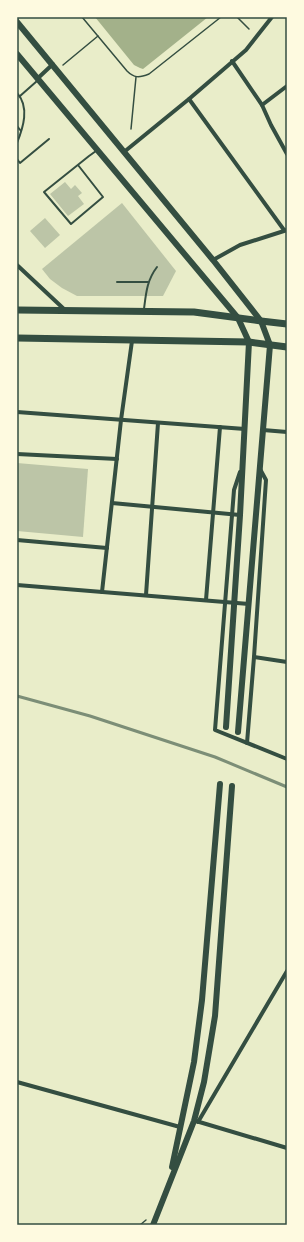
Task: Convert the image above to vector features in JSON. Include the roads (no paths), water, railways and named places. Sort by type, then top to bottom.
[{"type":"main road","points":[[17,22],[214,260],[262,322],[270,345],[238,732]]},
{"type":"main road","points":[[17,54],[238,318],[249,342],[240,516],[226,728]]},
{"type":"main road","points":[[17,310],[144,310],[194,312],[262,322],[287,324]]},
{"type":"main road","points":[[17,338],[249,342],[287,347]]},
{"type":"main road","points":[[169,1183],[194,1062],[202,1000],[220,784]]},
{"type":"main road","points":[[153,1225],[169,1183],[196,1121],[204,1082],[215,1016],[232,786]]},
{"type":"street","points":[[124,152],[246,50],[272,17]]},
{"type":"street","points":[[232,61],[262,105],[287,154]]},
{"type":"street","points":[[38,80],[52,64]]},
{"type":"street","points":[[262,105],[287,86]]},
{"type":"street","points":[[189,99],[286,230],[240,245],[214,260]]},
{"type":"street","points":[[17,265],[65,310]]},
{"type":"street","points":[[102,592],[121,420],[132,341]]},
{"type":"street","points":[[17,412],[245,429]]},
{"type":"street","points":[[146,595],[158,423]]},
{"type":"street","points":[[206,600],[220,427]]},
{"type":"street","points":[[263,430],[287,432]]},
{"type":"street","points":[[17,454],[117,459]]},
{"type":"street","points":[[242,467],[234,490],[215,730],[287,759]]},
{"type":"street","points":[[246,743],[254,657],[266,480],[260,468]]},
{"type":"street","points":[[112,503],[240,516]]},
{"type":"street","points":[[17,540],[107,548]]},
{"type":"street","points":[[17,585],[249,604]]},
{"type":"street","points":[[254,657],[287,662]]},
{"type":"street","points":[[287,971],[196,1121],[287,1148]]},
{"type":"street","points":[[17,1082],[180,1127]]},
{"type":"lane","points":[[20,96],[38,80]]},
{"type":"lane","points":[[17,93],[20,96],[24,110],[24,118],[17,143]]},
{"type":"lane","points":[[17,126],[21,132]]},
{"type":"lane","points":[[17,133],[21,132]]},
{"type":"lane","points":[[17,159],[20,163],[49,139]]},
{"type":"lane","points":[[78,165],[103,197],[71,224],[44,192],[78,165],[97,150]]},
{"type":"lane","points":[[144,310],[148,282],[157,267]]},
{"type":"lane","points":[[117,282],[148,282]]},
{"type":"railway","points":[[17,696],[90,716],[215,757],[287,787]]}]
